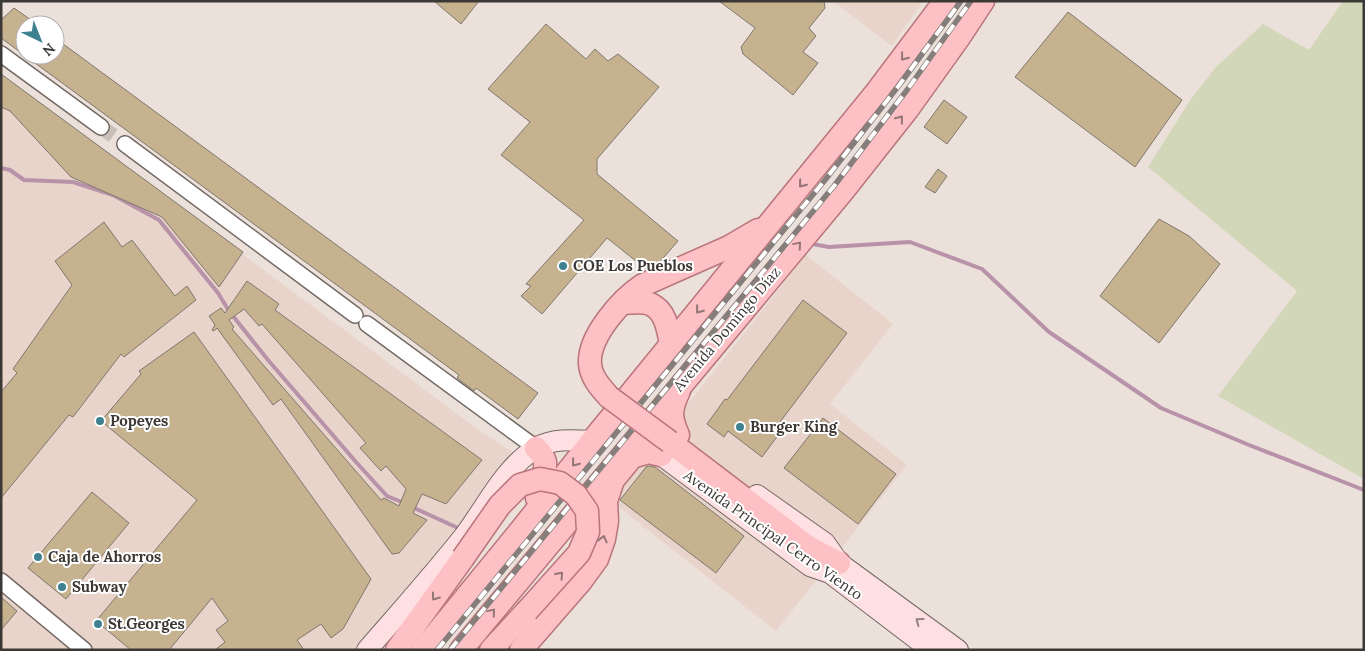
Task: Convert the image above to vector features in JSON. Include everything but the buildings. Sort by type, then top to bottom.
[{"type":"main road","name":"Avenida Domingo Díaz","points":[[461,650],[843,191],[907,110],[983,1]]},
{"type":"main road","points":[[960,36],[998,1]]},
{"type":"main road","points":[[422,650],[875,94],[939,7]]},
{"type":"main road","points":[[770,223],[729,247],[643,285],[611,315],[599,332],[592,346],[590,362],[598,385],[609,397],[835,568]]},
{"type":"main road","points":[[623,303],[641,302],[651,304],[661,312],[671,344]]},
{"type":"main road","points":[[521,650],[581,581],[597,559],[604,539],[606,501],[613,480],[672,406],[682,383]]},
{"type":"main road","points":[[670,444],[673,423],[672,406]]},
{"type":"main road","points":[[632,457],[670,444]]},
{"type":"main road","points":[[521,530],[542,486],[545,462],[541,453],[536,448]]},
{"type":"main road","points":[[397,650],[500,505],[520,485],[540,479],[560,483],[576,495],[587,511],[588,532],[579,554],[491,650]]},
{"type":"street","points":[[1,54],[102,127]]},
{"type":"street","points":[[125,144],[355,315]]},
{"type":"street","points":[[368,324],[536,448]]},
{"type":"street","points":[[367,650],[464,536],[511,471],[536,448],[550,442],[592,441]]},
{"type":"street","name":"Avenida Principal Cerro Viento","points":[[670,444],[810,566],[835,568],[958,650]]},
{"type":"street","name":"Avenida Principal Cerro Viento","points":[[670,444],[757,495],[825,543],[835,568],[856,594],[931,650]]},
{"type":"street","points":[[1,581],[84,650]]},
{"type":"shaded area","points":[[833,1],[923,1],[892,46]]},
{"type":"shaded area","points":[[1,74],[473,426],[520,457],[368,650],[1,650]]},
{"type":"shaded area","points":[[806,255],[893,324],[830,404],[907,465],[776,631],[611,501]]},
{"type":"green space","points":[[1343,1],[1364,1],[1364,479],[1218,396],[1297,291],[1148,167],[1191,99],[1216,67],[1263,24],[1309,50]]},
{"type":"waterway","points":[[1,168],[10,170],[24,180],[73,182],[113,195],[159,220],[218,293],[229,311],[268,360],[356,462],[387,496],[404,503]]},
{"type":"waterway","points":[[812,244],[829,247],[910,242],[982,269],[1049,332],[1161,408],[1364,490]]},
{"type":"waterway","points":[[412,507],[458,528]]},
{"type":"tunnel","points":[[101,127],[125,144]]},
{"type":"railway","points":[[437,650],[825,180],[900,84],[961,1]]},
{"type":"railway","points":[[450,650],[834,186],[907,90],[971,1]]},
{"type":"place","name":"COE Los Pueblos","points":[[563,266]]},
{"type":"place","name":"Popeyes","points":[[100,421]]},
{"type":"place","name":"Burger King","points":[[740,427]]},
{"type":"place","name":"Caja de Ahorros","points":[[38,557]]},
{"type":"place","name":"Subway","points":[[62,587]]},
{"type":"place","name":"St.Georges","points":[[98,624]]}]
